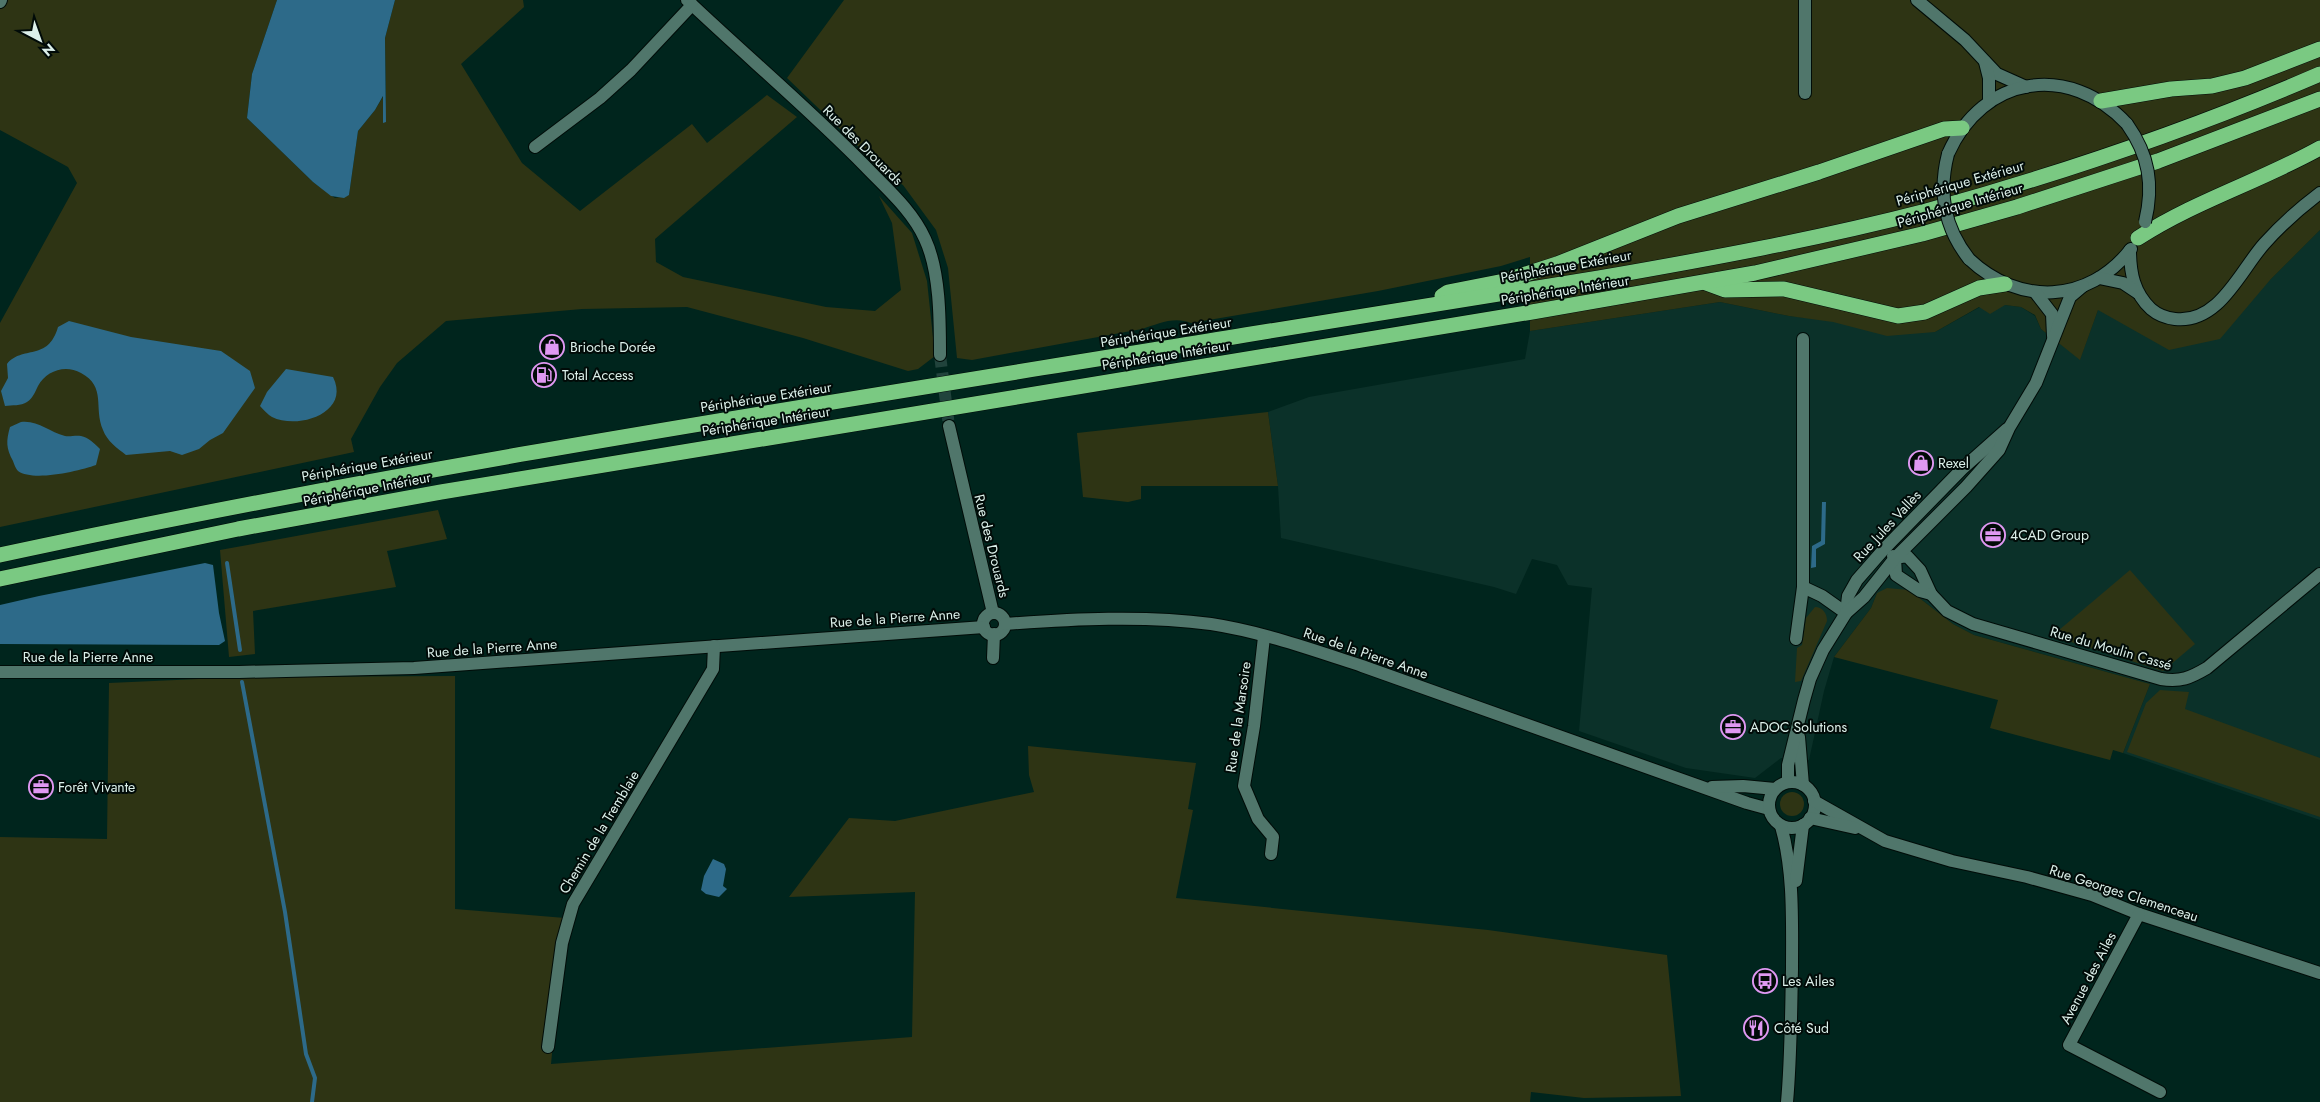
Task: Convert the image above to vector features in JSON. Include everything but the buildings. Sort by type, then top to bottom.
[{"type":"highway","points":[[2101,100],[2170,89],[2212,86],[2245,78],[2320,49]]},
{"type":"highway","name":"Périphérique Extérieur","points":[[0,555],[203,512],[432,470],[1695,261],[1922,212],[2014,186],[2150,142],[2320,74]]},
{"type":"highway","name":"Périphérique Intérieur","points":[[0,579],[238,529],[450,490],[1706,282],[1848,252],[2017,207],[2158,161],[2320,98]]},
{"type":"highway","points":[[1429,305],[1448,292],[1504,281],[1557,264],[1678,216],[1837,166],[1944,129],[1962,128]]},
{"type":"highway","points":[[2134,244],[2207,200],[2281,168],[2320,148]]},
{"type":"highway","points":[[1706,282],[1725,290],[1784,289],[1898,316],[1925,312],[1979,288],[2005,284]]},
{"type":"street","points":[[1805,0],[1805,93]]},
{"type":"street","points":[[1917,0],[1965,40],[2002,77],[2026,87]]},
{"type":"street","points":[[535,147],[600,98],[631,70],[690,2]]},
{"type":"street","name":"Rue des Drouards","points":[[690,2],[711,24],[839,140],[910,214],[925,239],[934,269],[940,322],[940,354]]},
{"type":"street","points":[[1985,62],[1989,78],[1989,102]]},
{"type":"street","points":[[2048,85],[2065,87],[2081,91],[2101,100],[2128,124],[2141,146],[2149,170],[2150,196],[2145,222],[2134,244],[2110,270],[2099,278],[2083,286],[2060,292],[2035,292],[2005,284],[1986,273],[1970,259],[1954,236],[1944,210],[1943,181],[1948,154],[1962,128],[1989,102],[2007,93],[2026,87],[2048,85]]},
{"type":"street","points":[[2099,278],[2123,283],[2138,293],[2158,315],[2180,320],[2201,316],[2227,293],[2255,255],[2280,227],[2320,193]]},
{"type":"street","points":[[2134,244],[2132,277],[2138,293]]},
{"type":"street","name":"Rue Jules Vallès","points":[[1788,782],[1788,765],[1810,679],[1823,650],[1846,613],[1864,597],[1999,450],[2009,428],[2036,383],[2070,297],[2083,286]]},
{"type":"street","name":"Rue Jules Vallès","points":[[2035,292],[2052,314],[2053,339]]},
{"type":"street","points":[[1796,639],[1803,587],[1803,339]]},
{"type":"street","name":"Rue des Drouards","points":[[949,426],[993,613]]},
{"type":"street","name":"Rue Jules Vallès","points":[[1846,613],[1848,596],[1852,588],[1885,548],[1962,469],[2009,428]]},
{"type":"street","points":[[1885,548],[1901,557]]},
{"type":"street","name":"Rue du Moulin Cassé","points":[[1931,594],[1920,591],[1896,575],[1901,557],[1920,570],[1931,594],[1948,611],[1973,624],[2176,682],[2192,677],[2207,668],[2320,574]]},
{"type":"street","points":[[1803,587],[1822,596],[1846,613]]},
{"type":"street","points":[[989,630],[1000,632],[1005,624],[1000,615],[993,613],[984,620],[989,630],[993,658]]},
{"type":"street","name":"Rue de la Pierre Anne","points":[[1005,624],[1072,620],[1152,620],[1212,624],[1264,636],[1353,663],[1747,803],[1769,809]]},
{"type":"street","name":"Rue de la Pierre Anne","points":[[0,672],[239,672],[414,668],[714,646],[989,630]]},
{"type":"street","name":"Rue de la Marsoire","points":[[1264,636],[1254,726],[1244,786],[1258,819],[1273,837],[1271,854]]},
{"type":"street","name":"Chemin de la Tremblaie","points":[[548,1047],[562,943],[573,904],[713,669],[714,646]]},
{"type":"street","name":"Rue Jules Vallès","points":[[1798,730],[1803,785]]},
{"type":"street","points":[[1793,906],[1807,822],[1813,813],[1814,801],[1808,789],[1803,785],[1788,782],[1775,789],[1769,802],[1769,809],[1775,821],[1781,826],[1796,828],[1807,822]]},
{"type":"street","name":"Rue de la Pierre Anne","points":[[1704,787],[1743,786],[1775,789]]},
{"type":"street","name":"Rue Georges Clemenceau","points":[[1814,801],[1885,841],[1952,861],[2027,877],[2092,895],[2139,914],[2320,973]]},
{"type":"street","name":"Rue Georges Clemenceau","points":[[1807,822],[1860,828]]},
{"type":"street","points":[[1781,826],[1788,850],[1793,906],[1791,1060],[1787,1102]]},
{"type":"street","name":"Avenue des Ailes","points":[[2139,914],[2069,1045],[2160,1092]]},
{"type":"shaded area","points":[[277,0],[395,0],[385,38],[386,122],[383,123],[383,96],[375,110],[358,131],[349,195],[344,198],[331,196],[313,182],[247,118],[252,74]]},
{"type":"shaded area","points":[[2320,230],[2320,820],[2123,753],[2150,684],[1974,635],[1953,624],[1909,590],[1877,593],[1871,608],[1834,657],[1824,691],[1809,760],[1781,758],[1755,778],[1686,768],[1579,731],[1592,588],[1568,585],[1557,565],[1532,559],[1516,594],[1494,587],[1281,538],[1278,486],[1268,412],[1309,397],[1525,359],[1530,331],[1720,302],[1789,316],[1935,332],[1980,307],[2005,305],[2021,307],[2035,316],[2041,329],[2080,359],[2098,310],[2270,280]]},
{"type":"shaded area","points":[[69,321],[131,337],[221,351],[250,371],[255,388],[223,433],[199,449],[182,455],[170,451],[126,455],[105,434],[100,422],[97,391],[94,385],[89,379],[75,370],[62,369],[51,373],[41,381],[27,402],[19,405],[5,406],[1,391],[8,378],[7,364],[13,358],[34,352],[48,345],[54,338],[58,327]]},
{"type":"shaded area","points":[[286,369],[333,377],[337,390],[335,400],[328,409],[307,420],[295,421],[283,420],[268,414],[260,406],[267,392]]},
{"type":"shaded area","points":[[21,422],[38,424],[65,436],[86,438],[100,449],[96,465],[45,476],[34,476],[18,471],[9,452],[7,440],[10,427]]},
{"type":"shaded area","points":[[1822,502],[1826,502],[1825,544],[1816,549],[1816,567],[1811,568],[1812,546],[1821,541]]},
{"type":"shaded area","points":[[205,563],[213,565],[219,613],[225,641],[219,645],[0,644],[0,605]]},
{"type":"shaded area","points":[[713,859],[724,864],[726,869],[723,886],[727,889],[719,897],[706,894],[701,890],[704,876]]},
{"type":"green space","points":[[0,0],[277,0],[252,74],[247,118],[313,182],[335,198],[349,195],[358,131],[384,95],[383,123],[386,99],[385,38],[395,0],[523,0],[524,7],[461,64],[522,163],[580,211],[692,124],[707,143],[767,95],[797,117],[655,239],[656,262],[683,277],[826,307],[875,311],[901,290],[892,223],[879,196],[912,233],[927,281],[935,356],[918,369],[908,371],[803,338],[687,307],[582,309],[446,321],[397,363],[380,387],[351,439],[354,452],[0,527],[0,323],[77,183],[68,167],[0,130]]},
{"type":"green space","points":[[844,0],[2320,0],[2320,230],[2270,280],[2220,339],[2169,350],[2098,310],[2080,360],[2041,329],[2035,315],[2021,307],[2005,305],[1990,314],[1979,307],[1935,332],[1887,336],[1833,322],[1789,316],[1720,302],[1530,331],[1530,257],[1501,266],[1378,291],[1191,323],[1178,320],[1166,322],[1142,329],[972,360],[957,358],[948,268],[936,230],[903,185],[891,178],[787,78]]},
{"type":"green space","points":[[1268,412],[1278,486],[1141,486],[1141,499],[1128,502],[1083,497],[1077,433]]},
{"type":"green space","points":[[438,510],[447,539],[387,551],[396,587],[253,611],[255,654],[229,657],[220,550]]},
{"type":"green space","points":[[2130,570],[2195,644],[2163,671],[2052,636]]},
{"type":"green space","points":[[1887,588],[1909,590],[1953,624],[1974,635],[2150,684],[2123,753],[2113,750],[2110,760],[1990,728],[1998,700],[1834,657],[1871,608],[1877,593]]},
{"type":"green space","points":[[1815,607],[1824,611],[1827,621],[1801,681],[1795,682],[1797,648],[1802,645],[1806,618]]},
{"type":"green space","points":[[455,676],[455,909],[565,918],[551,1064],[912,1037],[915,892],[789,897],[849,818],[895,821],[1034,792],[1029,775],[1028,746],[1196,763],[1188,809],[1193,810],[1176,898],[1488,930],[1667,955],[1681,1096],[1584,1098],[1531,1092],[1530,1102],[0,1102],[0,837],[107,839],[109,683],[243,677]]},
{"type":"green space","points":[[2160,690],[2189,692],[2185,709],[2320,758],[2320,817],[2127,752],[2146,703]]},
{"type":"green space","points":[[1792,792],[1801,795],[1804,804],[1801,813],[1792,816],[1783,813],[1780,804],[1783,795]]},
{"type":"waterway","points":[[227,563],[240,650]]},
{"type":"waterway","points":[[242,682],[285,912],[306,1054],[315,1078],[312,1102]]},
{"type":"tunnel","points":[[940,355],[949,426]]},
{"type":"place","name":"Brioche Dorée","points":[[552,347]]},
{"type":"place","name":"Total Access","points":[[544,375]]},
{"type":"place","name":"Rexel","points":[[1921,463]]},
{"type":"place","name":"4CAD Group","points":[[1993,535]]},
{"type":"place","name":"ADOC Solutions","points":[[1733,727]]},
{"type":"place","name":"Forêt Vivante","points":[[41,787]]},
{"type":"place","name":"Les Ailes","points":[[1765,981]]},
{"type":"place","name":"Côté Sud","points":[[1756,1028]]}]
